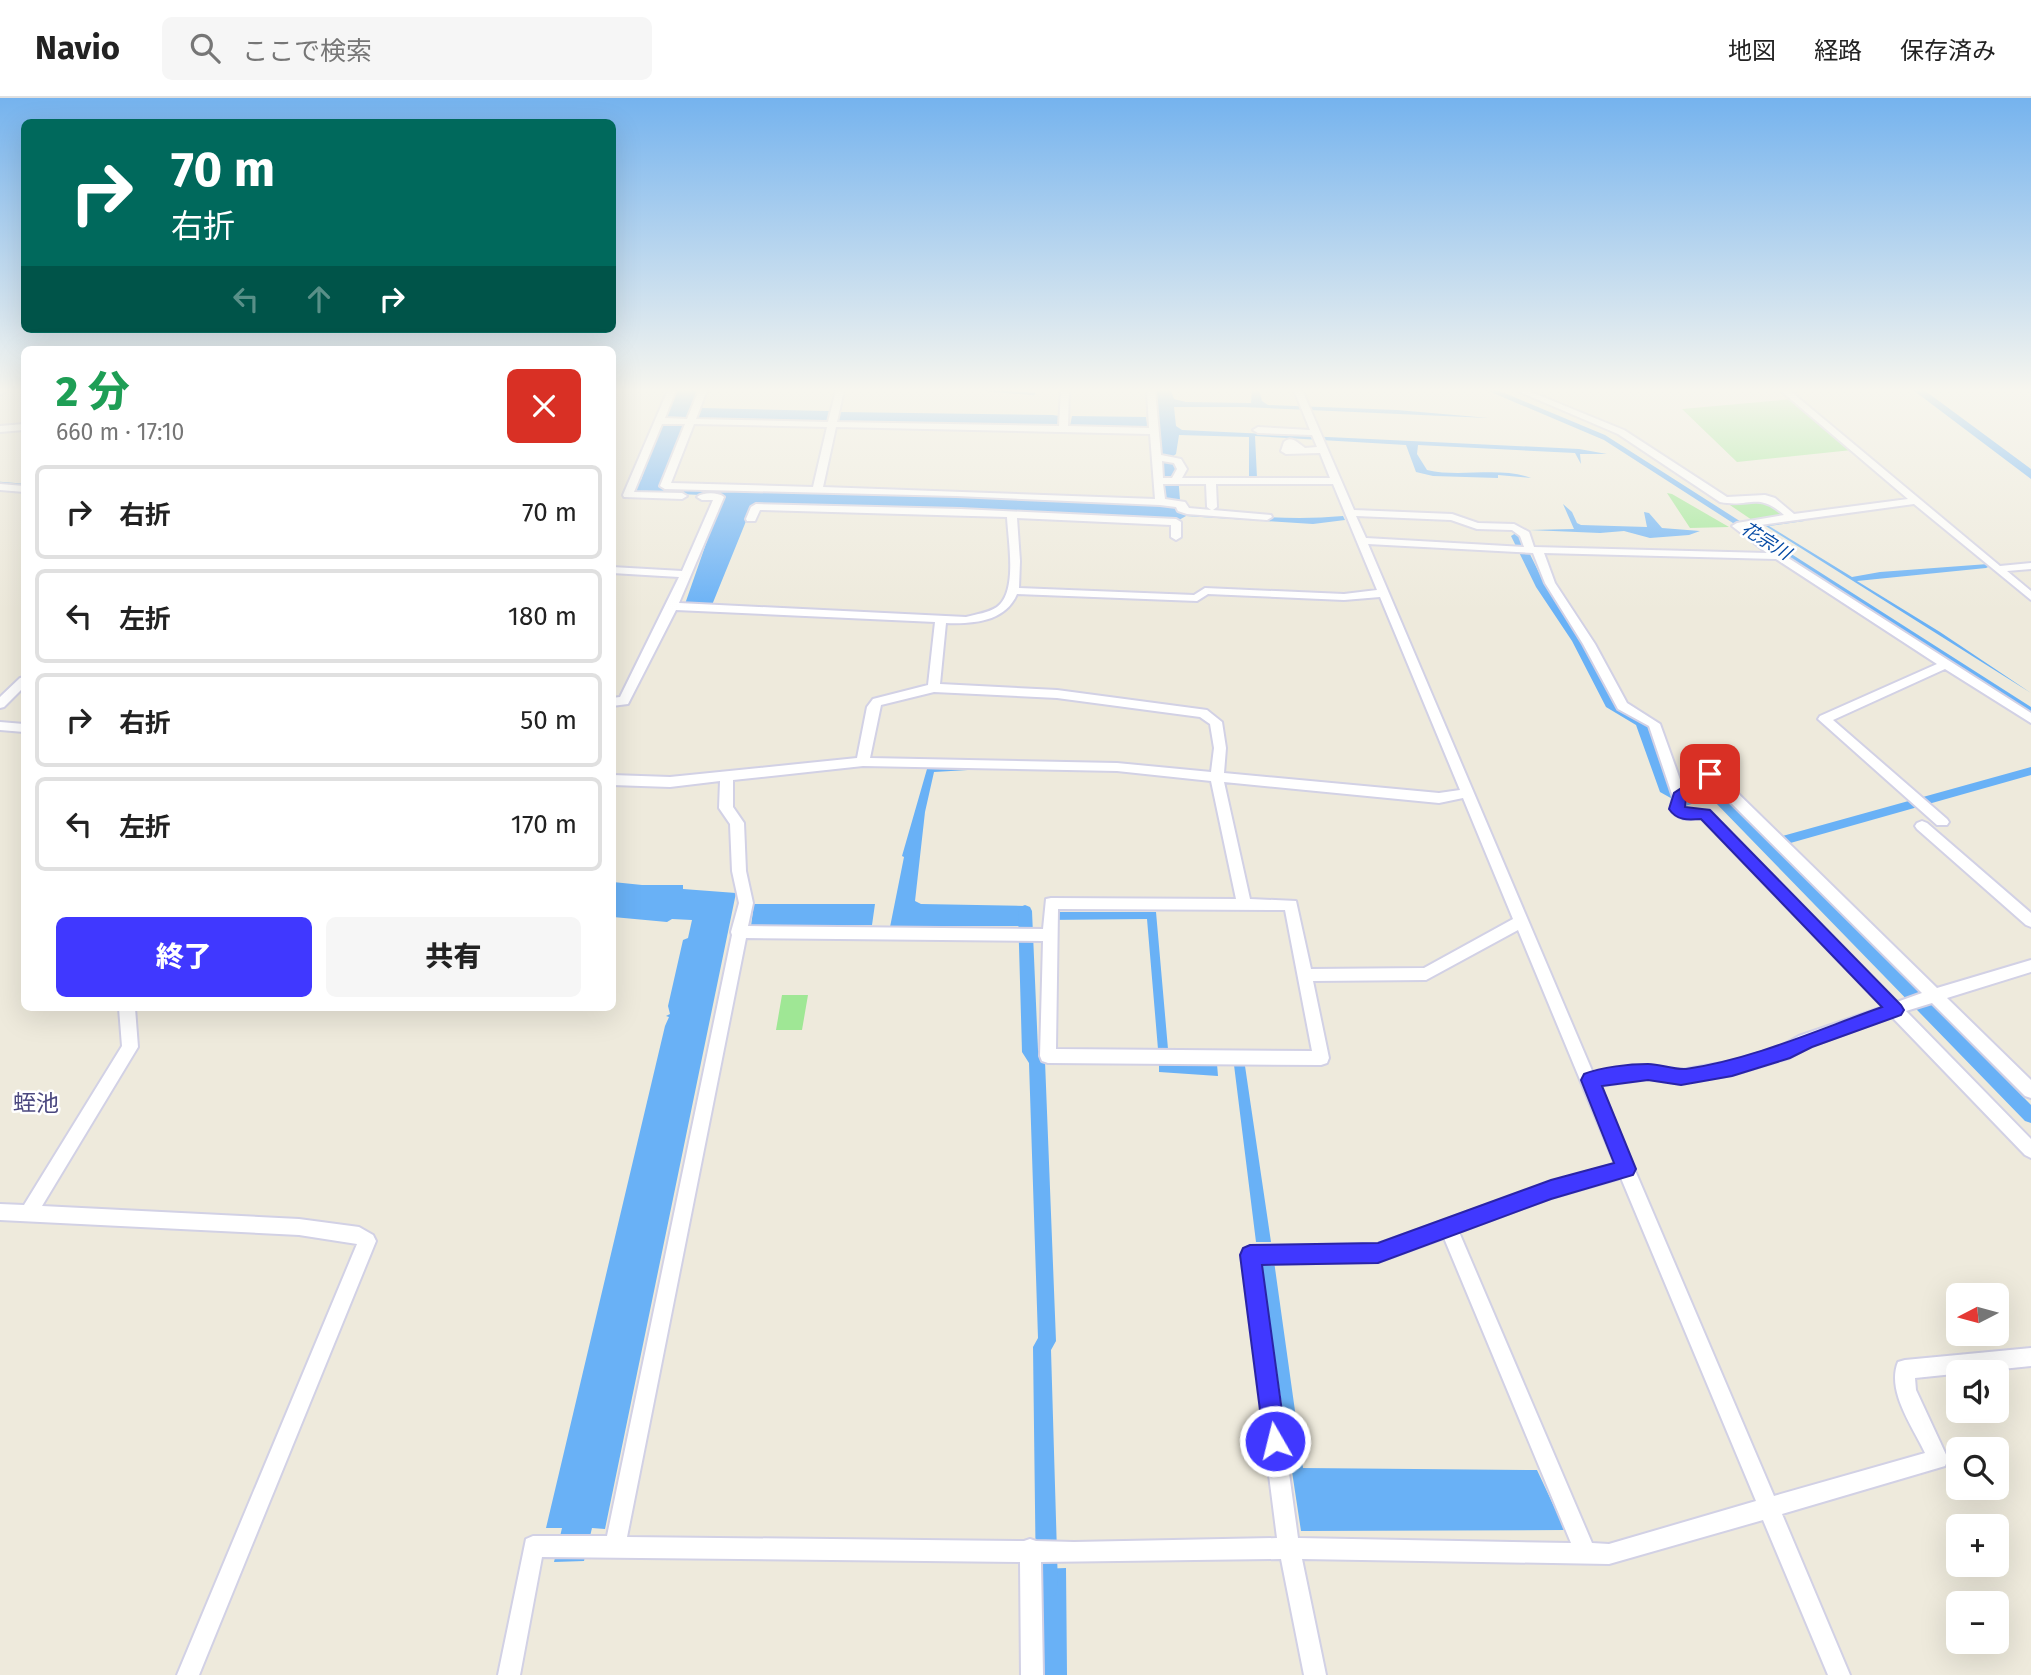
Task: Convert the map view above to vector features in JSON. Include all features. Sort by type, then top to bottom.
[{"type":"street","points":[[616,702],[624,701],[674,606],[719,497],[628,495],[642,464]]},
{"type":"street","points":[[673,464],[665,486],[956,493],[1160,502],[1181,504],[1182,509],[1187,512],[1267,517]]},
{"type":"street","points":[[817,490],[823,464]]},
{"type":"street","points":[[1156,464],[1160,502]]},
{"type":"street","points":[[1176,480],[1182,469],[1179,464]]},
{"type":"street","points":[[1329,464],[1839,1675]]},
{"type":"street","points":[[1669,464],[1724,500],[1733,502],[1766,496],[1792,517]]},
{"type":"street","points":[[1872,464],[2031,597]]},
{"type":"street","points":[[1157,481],[1332,481]]},
{"type":"street","points":[[1211,482],[1212,507]]},
{"type":"street","points":[[0,487],[21,489]]},
{"type":"street","points":[[1916,501],[1742,525],[1778,556],[2031,719]]},
{"type":"street","points":[[751,519],[756,507],[1012,515],[1176,522],[1176,537]]},
{"type":"street","points":[[830,521],[834,509]]},
{"type":"street","points":[[1350,513],[1452,517],[1477,526],[1514,527],[1525,534],[1550,583],[1589,644],[1622,706],[1654,724],[1680,797],[1677,809],[1686,815],[1704,813],[2031,1150]]},
{"type":"street","points":[[674,606],[966,620],[1000,610],[1009,603],[1015,568],[1012,515]]},
{"type":"street","points":[[1362,541],[1533,550],[1778,556]]},
{"type":"street","points":[[1998,569],[2031,566]]},
{"type":"street","points":[[616,570],[685,574]]},
{"type":"street","points":[[1012,591],[1197,598],[1205,591],[1344,597],[1385,593]]},
{"type":"street","points":[[934,688],[941,619]]},
{"type":"street","points":[[1946,664],[1824,719],[1942,822],[1922,827],[2031,921]]},
{"type":"street","points":[[0,704],[21,684]]},
{"type":"street","points":[[863,762],[873,707],[877,702],[934,688],[1057,694],[1203,712],[1216,722],[1220,748],[1217,777],[1244,905]]},
{"type":"street","points":[[0,726],[21,728]]},
{"type":"street","points":[[616,780],[670,782],[863,762],[1117,767],[1439,798],[1468,793]]},
{"type":"street","points":[[1680,797],[1710,774],[2031,1091]]},
{"type":"street","points":[[615,1547],[746,903],[739,871],[737,823],[726,808],[727,777]]},
{"type":"street","points":[[1051,903],[1291,905],[1321,1058],[1048,1056],[1050,935],[1051,903]]},
{"type":"street","points":[[1306,975],[1426,974],[1523,920]]},
{"type":"street","points":[[738,932],[1050,935]]},
{"type":"street","points":[[1590,1080],[1648,1072],[1681,1077],[1732,1068],[1783,1053],[1805,1041],[1935,995],[2031,966]]},
{"type":"street","points":[[29,1212],[130,1046],[131,1039],[125,1019],[126,1011]]},
{"type":"street","points":[[1315,1675],[1289,1548],[1250,1255],[1378,1253],[1551,1189],[1626,1169]]},
{"type":"street","points":[[0,1212],[299,1227],[359,1235],[366,1241],[188,1675]]},
{"type":"street","points":[[1448,1227],[1586,1554]]},
{"type":"street","points":[[509,1675],[533,1546],[1030,1549],[1074,1552],[1289,1548],[1609,1554],[1750,1516],[1766,1507],[1938,1459],[1906,1391],[1905,1369],[2031,1357]]},
{"type":"street","points":[[1030,1549],[1032,1675]]},
{"type":"green space","points":[[1667,493],[1672,494],[1729,527],[1690,528]]},
{"type":"green space","points":[[1766,498],[1787,516],[1752,520],[1724,501]]},
{"type":"green space","points":[[782,995],[808,995],[802,1030],[776,1030]]},
{"type":"water","points":[[647,464],[671,464],[662,488],[936,494],[1174,505],[1180,510],[1221,514],[1282,518],[1343,516],[1345,520],[1313,524],[1186,516],[1179,520],[753,504],[712,605],[685,604],[725,496],[632,492],[637,480],[641,480]]},
{"type":"water","points":[[1162,464],[1177,464],[1180,500],[1165,500],[1163,484],[1169,481],[1162,479]]},
{"type":"water","points":[[1249,464],[1256,464],[1257,478],[1231,479],[1249,476]]},
{"type":"water","points":[[1413,464],[1423,464],[1427,470],[1440,472],[1493,472],[1531,478],[1498,475],[1498,478],[1433,476],[1416,472]]},
{"type":"water","name":"花宗川","points":[[1641,464],[1650,464],[2031,707],[2031,715]]},
{"type":"water","points":[[2011,464],[2024,464],[2031,469],[2031,479]]},
{"type":"water","points":[[1563,504],[1581,525],[1647,527],[1644,512],[1649,513],[1662,528],[1700,531],[1689,535],[1650,538],[1624,531],[1600,533],[1530,530],[1574,529]]},
{"type":"water","points":[[1804,521],[1769,526],[1852,577],[1880,572],[1988,564],[1990,566],[1986,568],[1857,581],[2031,693],[1764,525]]},
{"type":"water","points":[[927,769],[968,770],[934,772],[925,812],[915,901],[921,904],[1025,906],[1025,926],[900,926],[899,930],[890,927],[904,857],[902,856]]},
{"type":"water","points":[[616,882],[683,885],[683,889],[736,893],[605,1529],[592,1528],[584,1561],[554,1562],[562,1528],[546,1528],[669,1017],[666,1016],[670,1014],[668,1006],[683,940],[688,938],[692,920],[672,919],[667,922],[616,917]]},
{"type":"water","points":[[754,904],[875,904],[872,925],[751,926]]},
{"type":"water","points":[[1045,912],[1156,912],[1168,1049],[1158,1049],[1147,919],[1045,920]]},
{"type":"water","points":[[1159,1061],[1217,1064],[1218,1076],[1159,1072]]},
{"type":"water","points":[[1234,1065],[1245,1066],[1271,1242],[1256,1242]]},
{"type":"water","points":[[1260,1260],[1274,1261],[1303,1468],[1537,1470],[1565,1530],[1301,1531]]},
{"type":"water","points":[[1066,1568],[1067,1675],[1040,1675],[1040,1569]]},
{"type":"waterway","points":[[0,483],[21,485]]},
{"type":"waterway","points":[[1516,536],[1541,587],[1578,641],[1610,704],[1641,723],[1665,789],[1685,801],[1714,793],[2031,1116]]},
{"type":"waterway","points":[[1770,844],[2031,771]]},
{"type":"waterway","points":[[1025,911],[1030,1052],[1037,1061],[1047,1341],[1042,1347],[1047,1587]]},
{"type":"district","name":"蛭池","points":[[36,1103]]},
{"type":"route","points":[[1275,1441],[1250,1255],[1378,1253],[1551,1189],[1626,1169],[1590,1080],[1648,1072],[1681,1077],[1732,1068],[1783,1053],[1805,1041],[1895,1010],[1704,813],[1686,815],[1677,809],[1680,797],[1710,774]]}]
